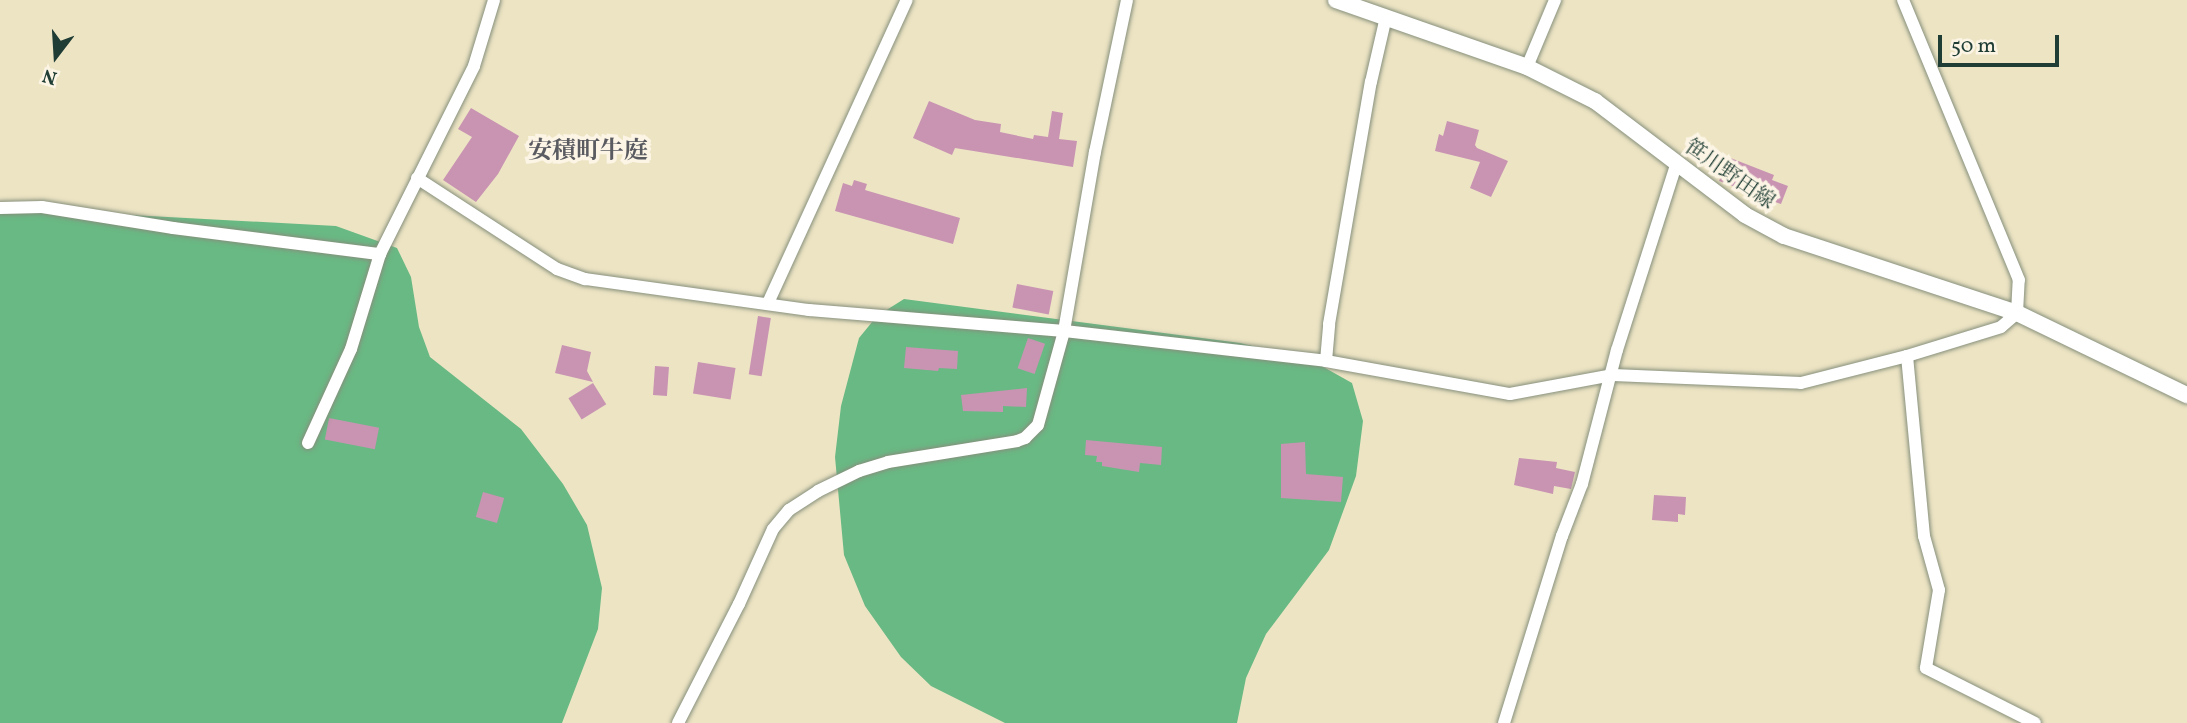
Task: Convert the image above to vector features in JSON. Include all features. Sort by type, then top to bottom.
[{"type":"street","points":[[308,443],[351,349],[380,254],[474,66],[494,0]]},
{"type":"street","points":[[768,303],[907,0]]},
{"type":"street","points":[[678,723],[739,604],[769,536],[782,516],[817,491],[888,462],[1025,438],[1035,429],[1043,415],[1064,331],[1093,164],[1127,0]]},
{"type":"street","name":"笹川野田線","points":[[1336,0],[1527,67],[1595,101],[1745,215],[1784,236],[2017,313],[2187,395]]},
{"type":"street","points":[[1527,67],[1555,0]]},
{"type":"street","points":[[417,178],[571,276],[840,313],[1064,331],[1326,361],[1510,394],[1613,375],[1801,383],[1907,356],[2001,327],[2017,313],[2019,280],[1903,0]]},
{"type":"street","points":[[1326,361],[1329,324],[1371,82],[1386,17]]},
{"type":"street","points":[[1504,723],[1562,536],[1582,484],[1613,375],[1617,350],[1676,165]]},
{"type":"street","points":[[0,208],[42,207],[173,228],[380,254]]},
{"type":"street","points":[[1907,356],[1924,536],[1939,590],[1926,668],[2035,723]]},
{"type":"green space","points":[[0,208],[336,226],[397,248],[411,277],[419,327],[430,357],[521,429],[563,484],[587,525],[602,588],[598,629],[562,723],[0,723]]},
{"type":"green space","points":[[904,299],[1240,343],[1311,360],[1352,383],[1363,421],[1356,476],[1329,550],[1266,634],[1246,678],[1237,723],[1005,723],[931,686],[901,657],[865,606],[844,555],[835,457],[841,406],[859,338],[877,316]]},
{"type":"building","points":[[929,101],[975,120],[1001,124],[1000,132],[1033,139],[1034,135],[1048,137],[1052,111],[1063,113],[1059,139],[1077,141],[1073,167],[955,148],[952,155],[913,138]]},
{"type":"building","points":[[471,108],[519,136],[498,174],[476,202],[443,180],[472,137],[458,129]]},
{"type":"building","points":[[1447,121],[1479,130],[1475,145],[1477,148],[1508,161],[1491,197],[1470,188],[1480,162],[1435,151],[1439,134],[1443,136]]},
{"type":"building","points":[[1728,157],[1774,175],[1772,180],[1788,186],[1781,204],[1719,181]]},
{"type":"building","points":[[854,180],[867,184],[865,190],[960,218],[953,244],[835,211],[843,183],[852,186]]},
{"type":"building","points":[[1017,284],[1053,291],[1049,315],[1012,308]]},
{"type":"building","points":[[758,316],[771,318],[762,376],[749,374]]},
{"type":"building","points":[[1028,338],[1045,344],[1035,374],[1018,368]]},
{"type":"building","points":[[562,345],[591,352],[587,371],[593,382],[555,373]]},
{"type":"building","points":[[906,347],[958,351],[957,369],[939,368],[938,371],[904,368]]},
{"type":"building","points":[[698,362],[736,368],[731,400],[693,394]]},
{"type":"building","points":[[655,366],[669,367],[667,396],[653,395]]},
{"type":"building","points":[[593,383],[606,404],[582,420],[568,398]]},
{"type":"building","points":[[1027,388],[1026,407],[1003,406],[1003,412],[963,411],[961,395]]},
{"type":"building","points":[[329,418],[379,428],[375,449],[325,440]]},
{"type":"building","points":[[1086,440],[1162,447],[1161,465],[1140,463],[1139,472],[1102,466],[1102,462],[1096,462],[1097,456],[1085,455]]},
{"type":"building","points":[[1305,442],[1306,474],[1343,477],[1341,502],[1281,498],[1281,444]]},
{"type":"building","points":[[1519,458],[1557,462],[1556,468],[1575,472],[1571,489],[1554,486],[1553,494],[1514,485]]},
{"type":"building","points":[[483,492],[504,498],[497,523],[476,517]]},
{"type":"building","points":[[1654,495],[1686,497],[1685,515],[1678,514],[1678,522],[1652,520]]},
{"type":"district","name":"安積町牛庭","points":[[588,153]]}]
